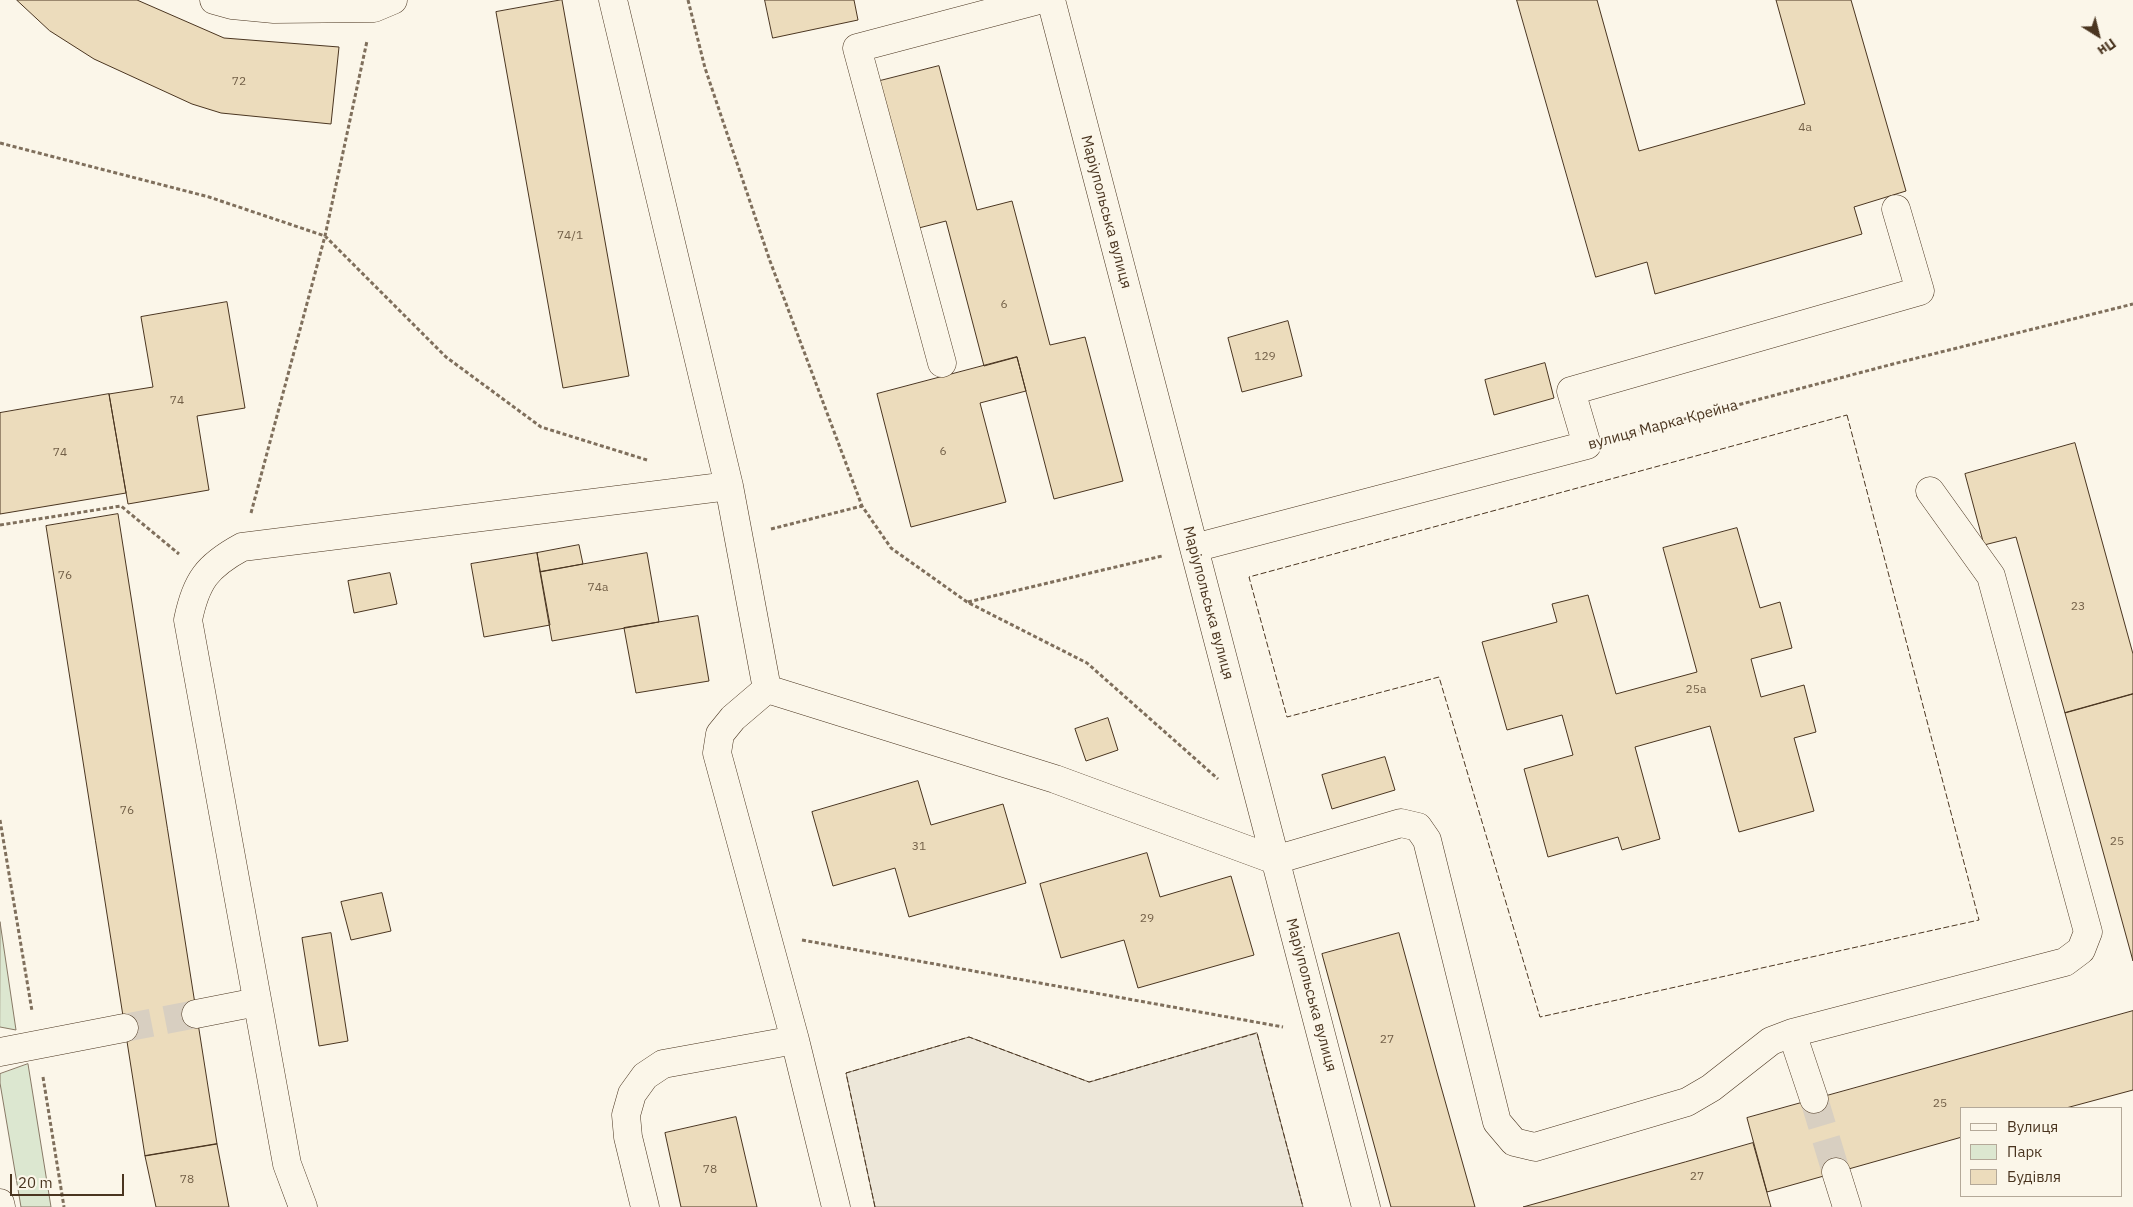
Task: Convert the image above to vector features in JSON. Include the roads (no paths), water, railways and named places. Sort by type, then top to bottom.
[{"type":"street","points":[[214,0],[232,6],[274,9],[383,4]]},
{"type":"street","points":[[613,0],[729,486],[767,689]]},
{"type":"street","points":[[942,363],[857,48],[1039,0]]},
{"type":"street","name":"Маріупольська вулиця","points":[[1050,0],[1366,1207]]},
{"type":"street","name":"вулиця Марка Крейна","points":[[1194,548],[1587,445],[1571,391],[1920,291],[1896,209]]},
{"type":"street","points":[[303,1207],[287,1164],[188,620],[193,596],[205,575],[222,558],[242,546],[729,486]]},
{"type":"street","points":[[767,689],[1055,779],[1275,860],[1401,824],[1418,827],[1427,840],[1497,1122],[1514,1142],[1536,1147],[1687,1102],[1711,1088],[1771,1041],[1792,1032],[2065,962],[2081,950],[2088,932],[1992,576],[1930,491]]},
{"type":"street","points":[[767,689],[734,718],[720,734],[717,753],[795,1040],[836,1207]]},
{"type":"street","points":[[196,1014],[257,1002]]},
{"type":"street","points":[[0,1052],[124,1028]]},
{"type":"street","points":[[1792,1032],[1814,1099]]},
{"type":"street","points":[[645,1207],[628,1138],[626,1115],[632,1094],[645,1076],[663,1064],[795,1040]]},
{"type":"street","points":[[1836,1172],[1847,1207]]},
{"type":"tunnel","points":[[124,1028],[196,1014]]},
{"type":"tunnel","points":[[1814,1099],[1836,1172]]}]
